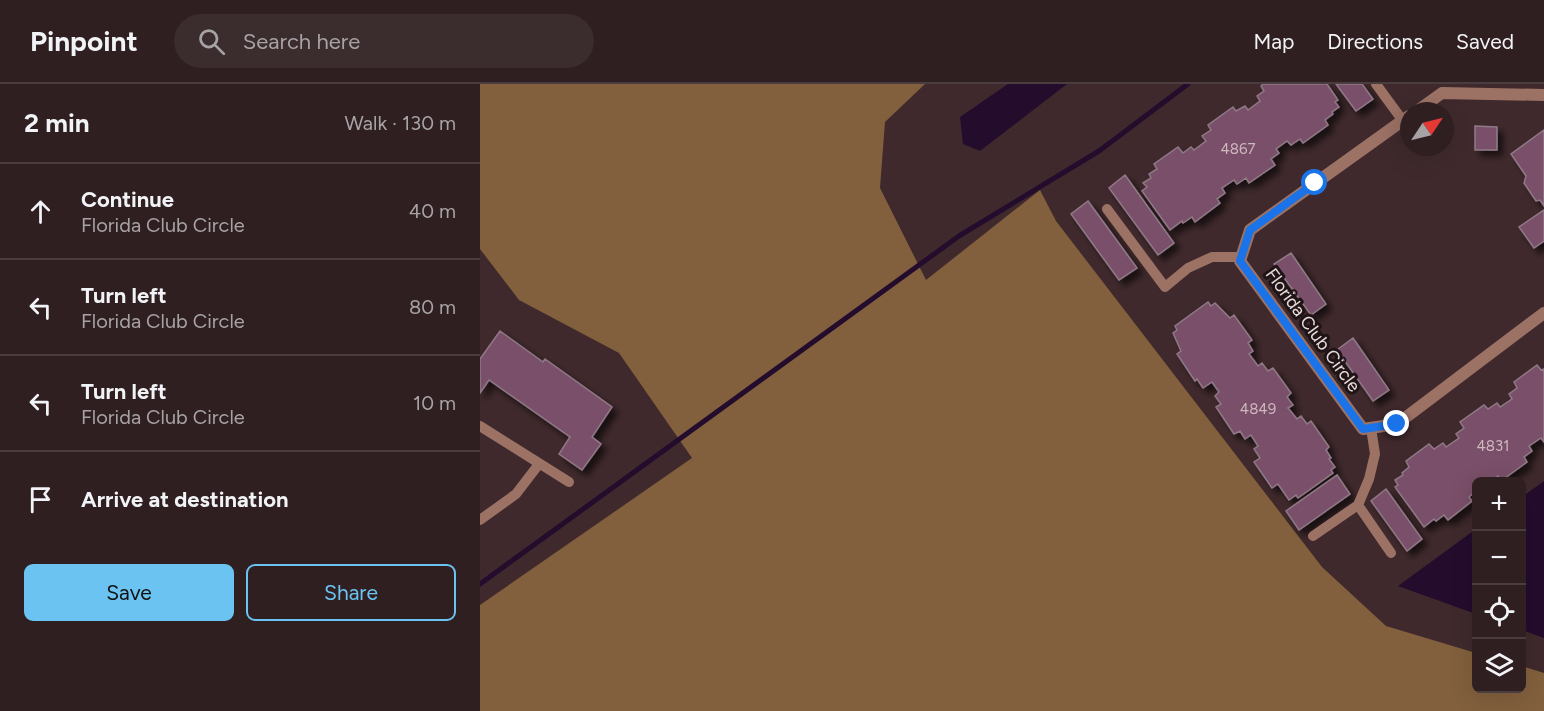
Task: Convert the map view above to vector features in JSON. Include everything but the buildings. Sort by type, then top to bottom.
[{"type":"street","points":[[1430,102],[1442,93],[1544,95]]},
{"type":"street","points":[[1241,257],[1250,230],[1400,123]]},
{"type":"street","name":"Florida Club Circle","points":[[1241,257],[1240,261],[1363,429],[1371,428]]},
{"type":"street","points":[[1371,428],[1397,424],[1544,313]]},
{"type":"lane","points":[[1376,84],[1400,112]]},
{"type":"lane","points":[[1107,209],[1165,287],[1188,268],[1212,257],[1241,257]]},
{"type":"lane","points":[[480,426],[569,482]]},
{"type":"lane","points":[[1313,536],[1358,505],[1369,479],[1375,454],[1371,428]]},
{"type":"lane","points":[[480,520],[516,494],[539,464]]},
{"type":"lane","points":[[1358,505],[1391,553]]},
{"type":"shaded area","points":[[480,84],[925,84],[885,122],[880,188],[926,280],[1040,190],[1056,221],[1322,567],[1386,626],[1472,652],[1472,693],[1526,693],[1526,667],[1544,673],[1544,711],[480,711],[480,605],[692,458],[619,353],[519,300],[480,249]]},
{"type":"shaded area","points":[[1008,84],[1067,84],[980,151],[963,144],[960,117]]},
{"type":"shaded area","points":[[1544,481],[1544,638],[1526,631],[1526,494]]},
{"type":"shaded area","points":[[1472,532],[1472,613],[1398,586]]},
{"type":"waterway","points":[[480,584],[959,236],[1099,151],[1188,84]]},
{"type":"route","points":[[1315,183],[1250,230],[1240,261],[1363,429],[1397,424]]}]
